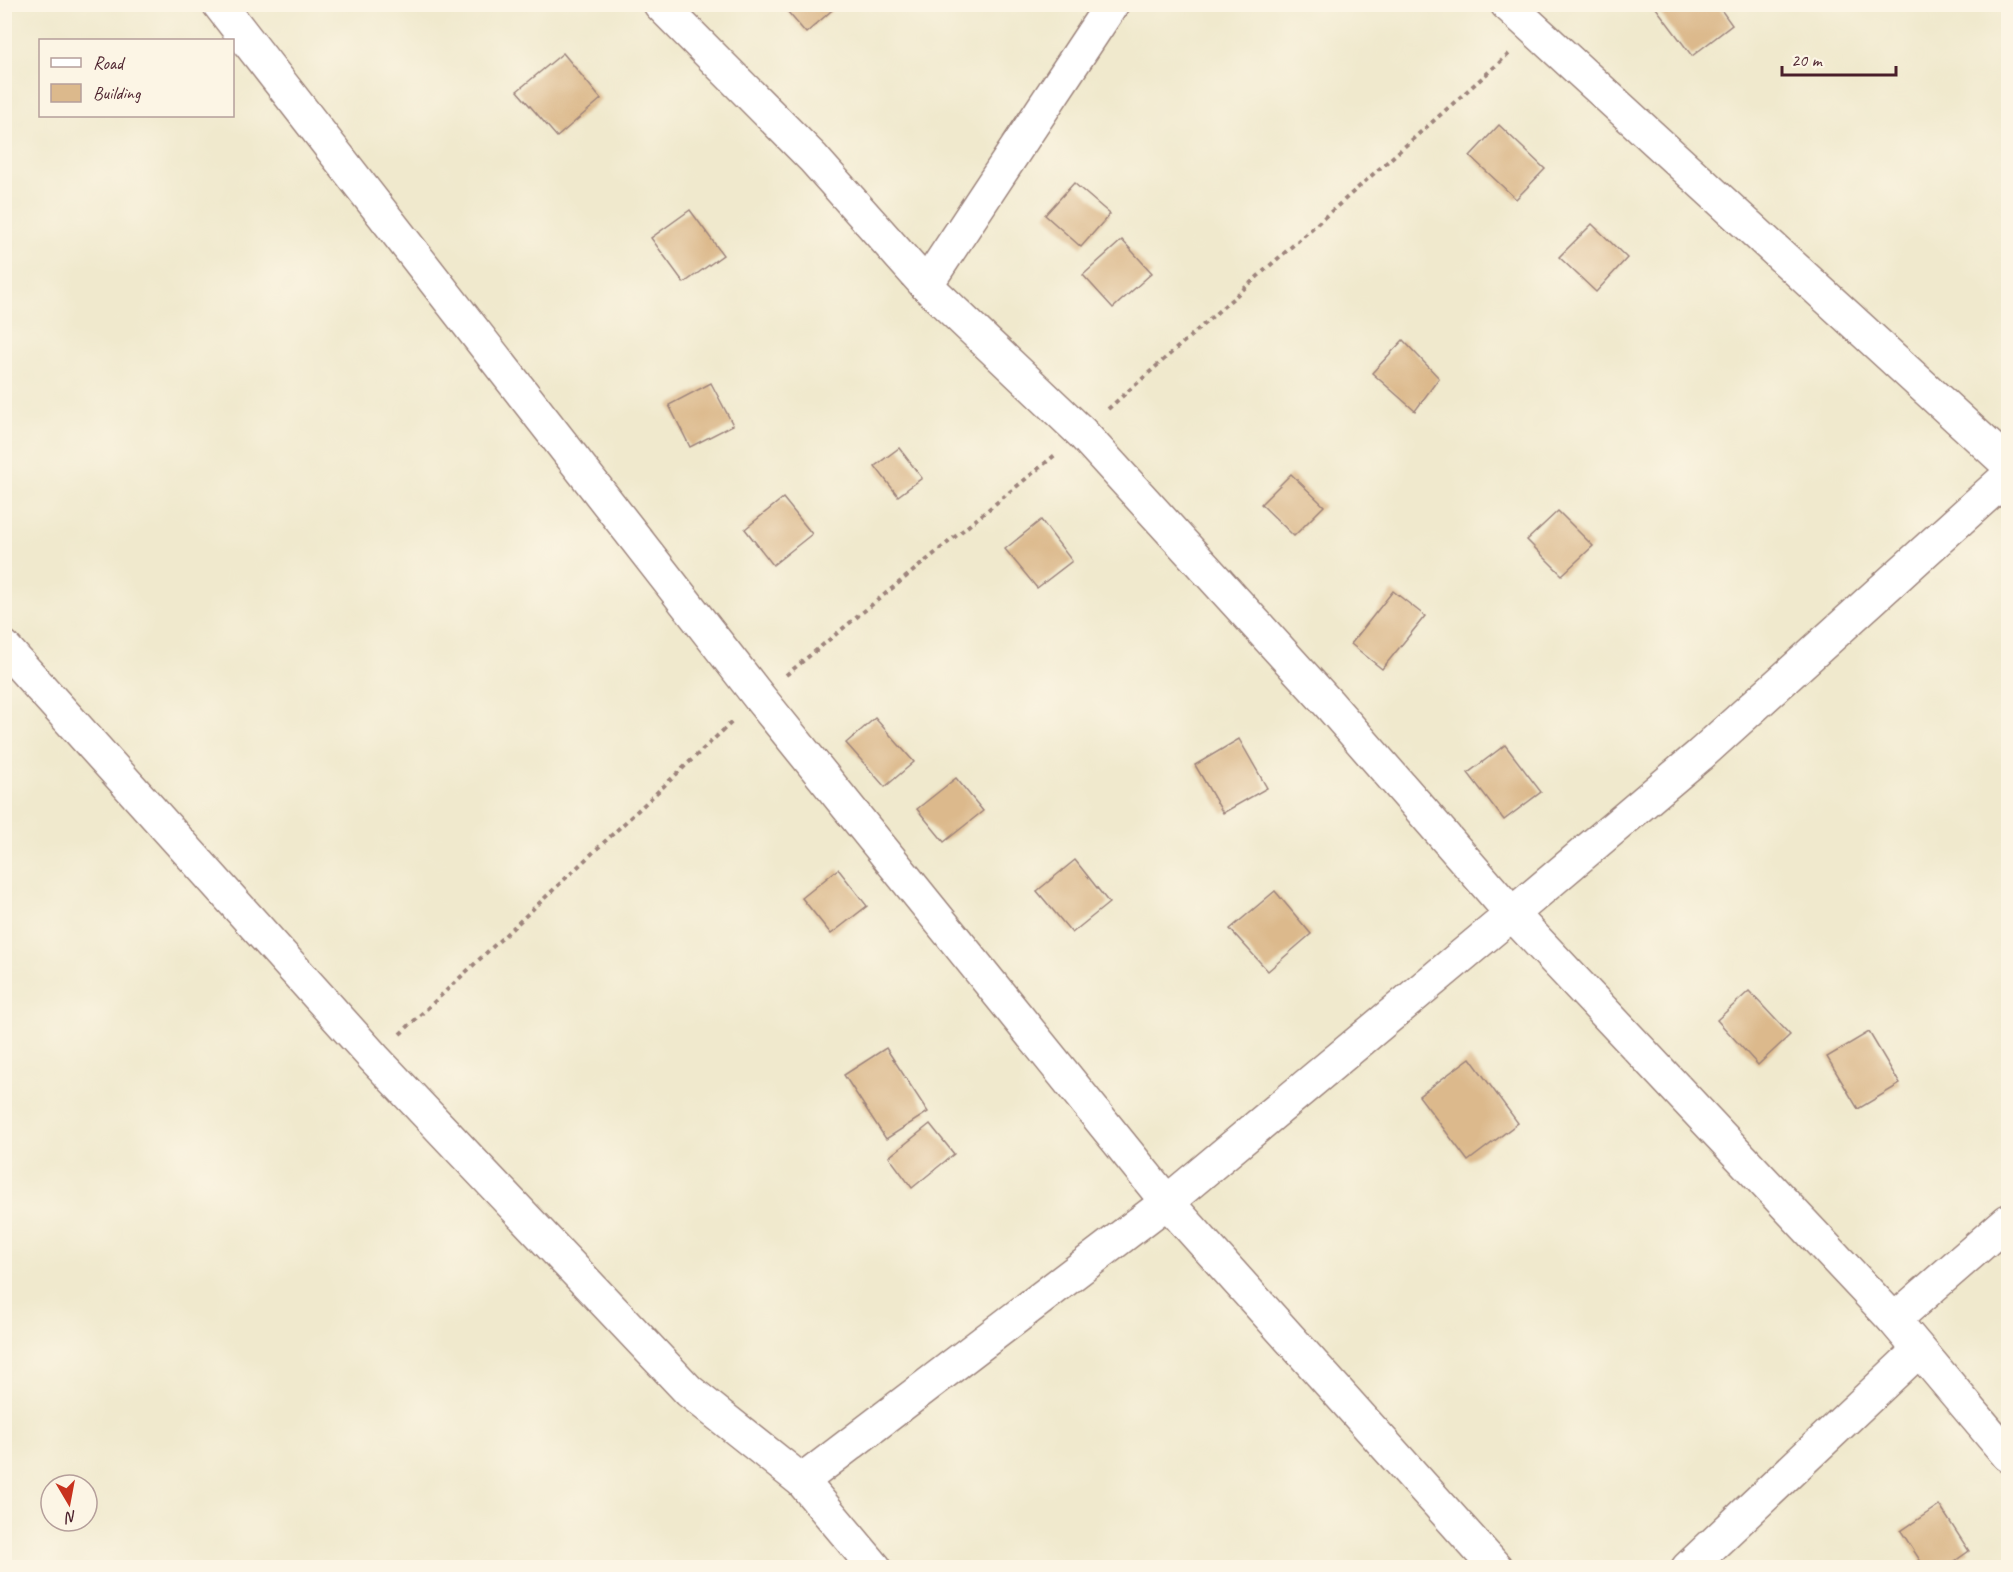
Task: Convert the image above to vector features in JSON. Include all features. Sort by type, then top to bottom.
[{"type":"street","points":[[219,4],[759,697],[1167,1202],[1496,1568]]},
{"type":"street","points":[[660,4],[813,158],[926,285],[1082,433],[1328,704],[1512,914],[1894,1320],[2008,1455]]},
{"type":"street","points":[[926,285],[1112,4]]},
{"type":"street","points":[[1507,4],[2008,464]]},
{"type":"street","points":[[802,1481],[1167,1202],[1700,755],[2008,476]]},
{"type":"street","points":[[4,647],[374,1058],[689,1391],[802,1481],[875,1568]]},
{"type":"street","points":[[1894,1320],[2008,1221]]},
{"type":"street","points":[[1688,1568],[1919,1350]]},
{"type":"path","points":[[374,1058],[759,697],[1082,433],[1535,31]]},
{"type":"building","points":[[781,4],[839,4],[806,33]]},
{"type":"building","points":[[1653,4],[1717,4],[1732,25],[1692,56]]},
{"type":"building","points":[[563,53],[601,99],[557,137],[517,91]]},
{"type":"building","points":[[1499,125],[1545,169],[1516,199],[1470,156]]},
{"type":"building","points":[[1074,183],[1110,214],[1081,247],[1045,215]]},
{"type":"building","points":[[690,210],[723,255],[684,283],[651,238]]},
{"type":"building","points":[[1592,224],[1627,258],[1596,292],[1559,257]]},
{"type":"building","points":[[1122,240],[1152,273],[1113,308],[1083,275]]},
{"type":"building","points":[[1403,340],[1439,378],[1415,411],[1372,373]]},
{"type":"building","points":[[711,383],[733,425],[690,447],[669,405]]},
{"type":"building","points":[[899,448],[922,478],[898,496],[875,466]]},
{"type":"building","points":[[1291,474],[1324,506],[1294,536],[1261,504]]},
{"type":"building","points":[[783,498],[812,534],[773,565],[745,529]]},
{"type":"building","points":[[1558,511],[1593,546],[1562,575],[1527,540]]},
{"type":"building","points":[[1041,520],[1072,561],[1037,588],[1005,549]]},
{"type":"building","points":[[1393,591],[1425,616],[1382,669],[1351,644]]},
{"type":"building","points":[[875,718],[914,762],[885,787],[846,743]]},
{"type":"building","points":[[1239,739],[1267,788],[1223,813],[1195,765]]},
{"type":"building","points":[[1505,745],[1541,792],[1504,820],[1468,773]]},
{"type":"building","points":[[956,778],[983,811],[944,842],[917,809]]},
{"type":"building","points":[[1075,860],[1109,903],[1072,933],[1037,891]]},
{"type":"building","points":[[838,869],[867,906],[831,934],[802,898]]},
{"type":"building","points":[[1275,891],[1311,934],[1268,971],[1230,929]]},
{"type":"building","points":[[1749,991],[1790,1035],[1758,1065],[1717,1020]]},
{"type":"building","points":[[1869,1032],[1900,1084],[1858,1109],[1827,1057]]},
{"type":"building","points":[[886,1048],[928,1112],[886,1139],[844,1075]]},
{"type":"building","points":[[1470,1058],[1518,1123],[1468,1161],[1419,1096]]},
{"type":"building","points":[[930,1124],[954,1154],[912,1188],[889,1157]]},
{"type":"building","points":[[1939,1505],[1969,1551],[1945,1568],[1925,1568],[1901,1531]]}]
